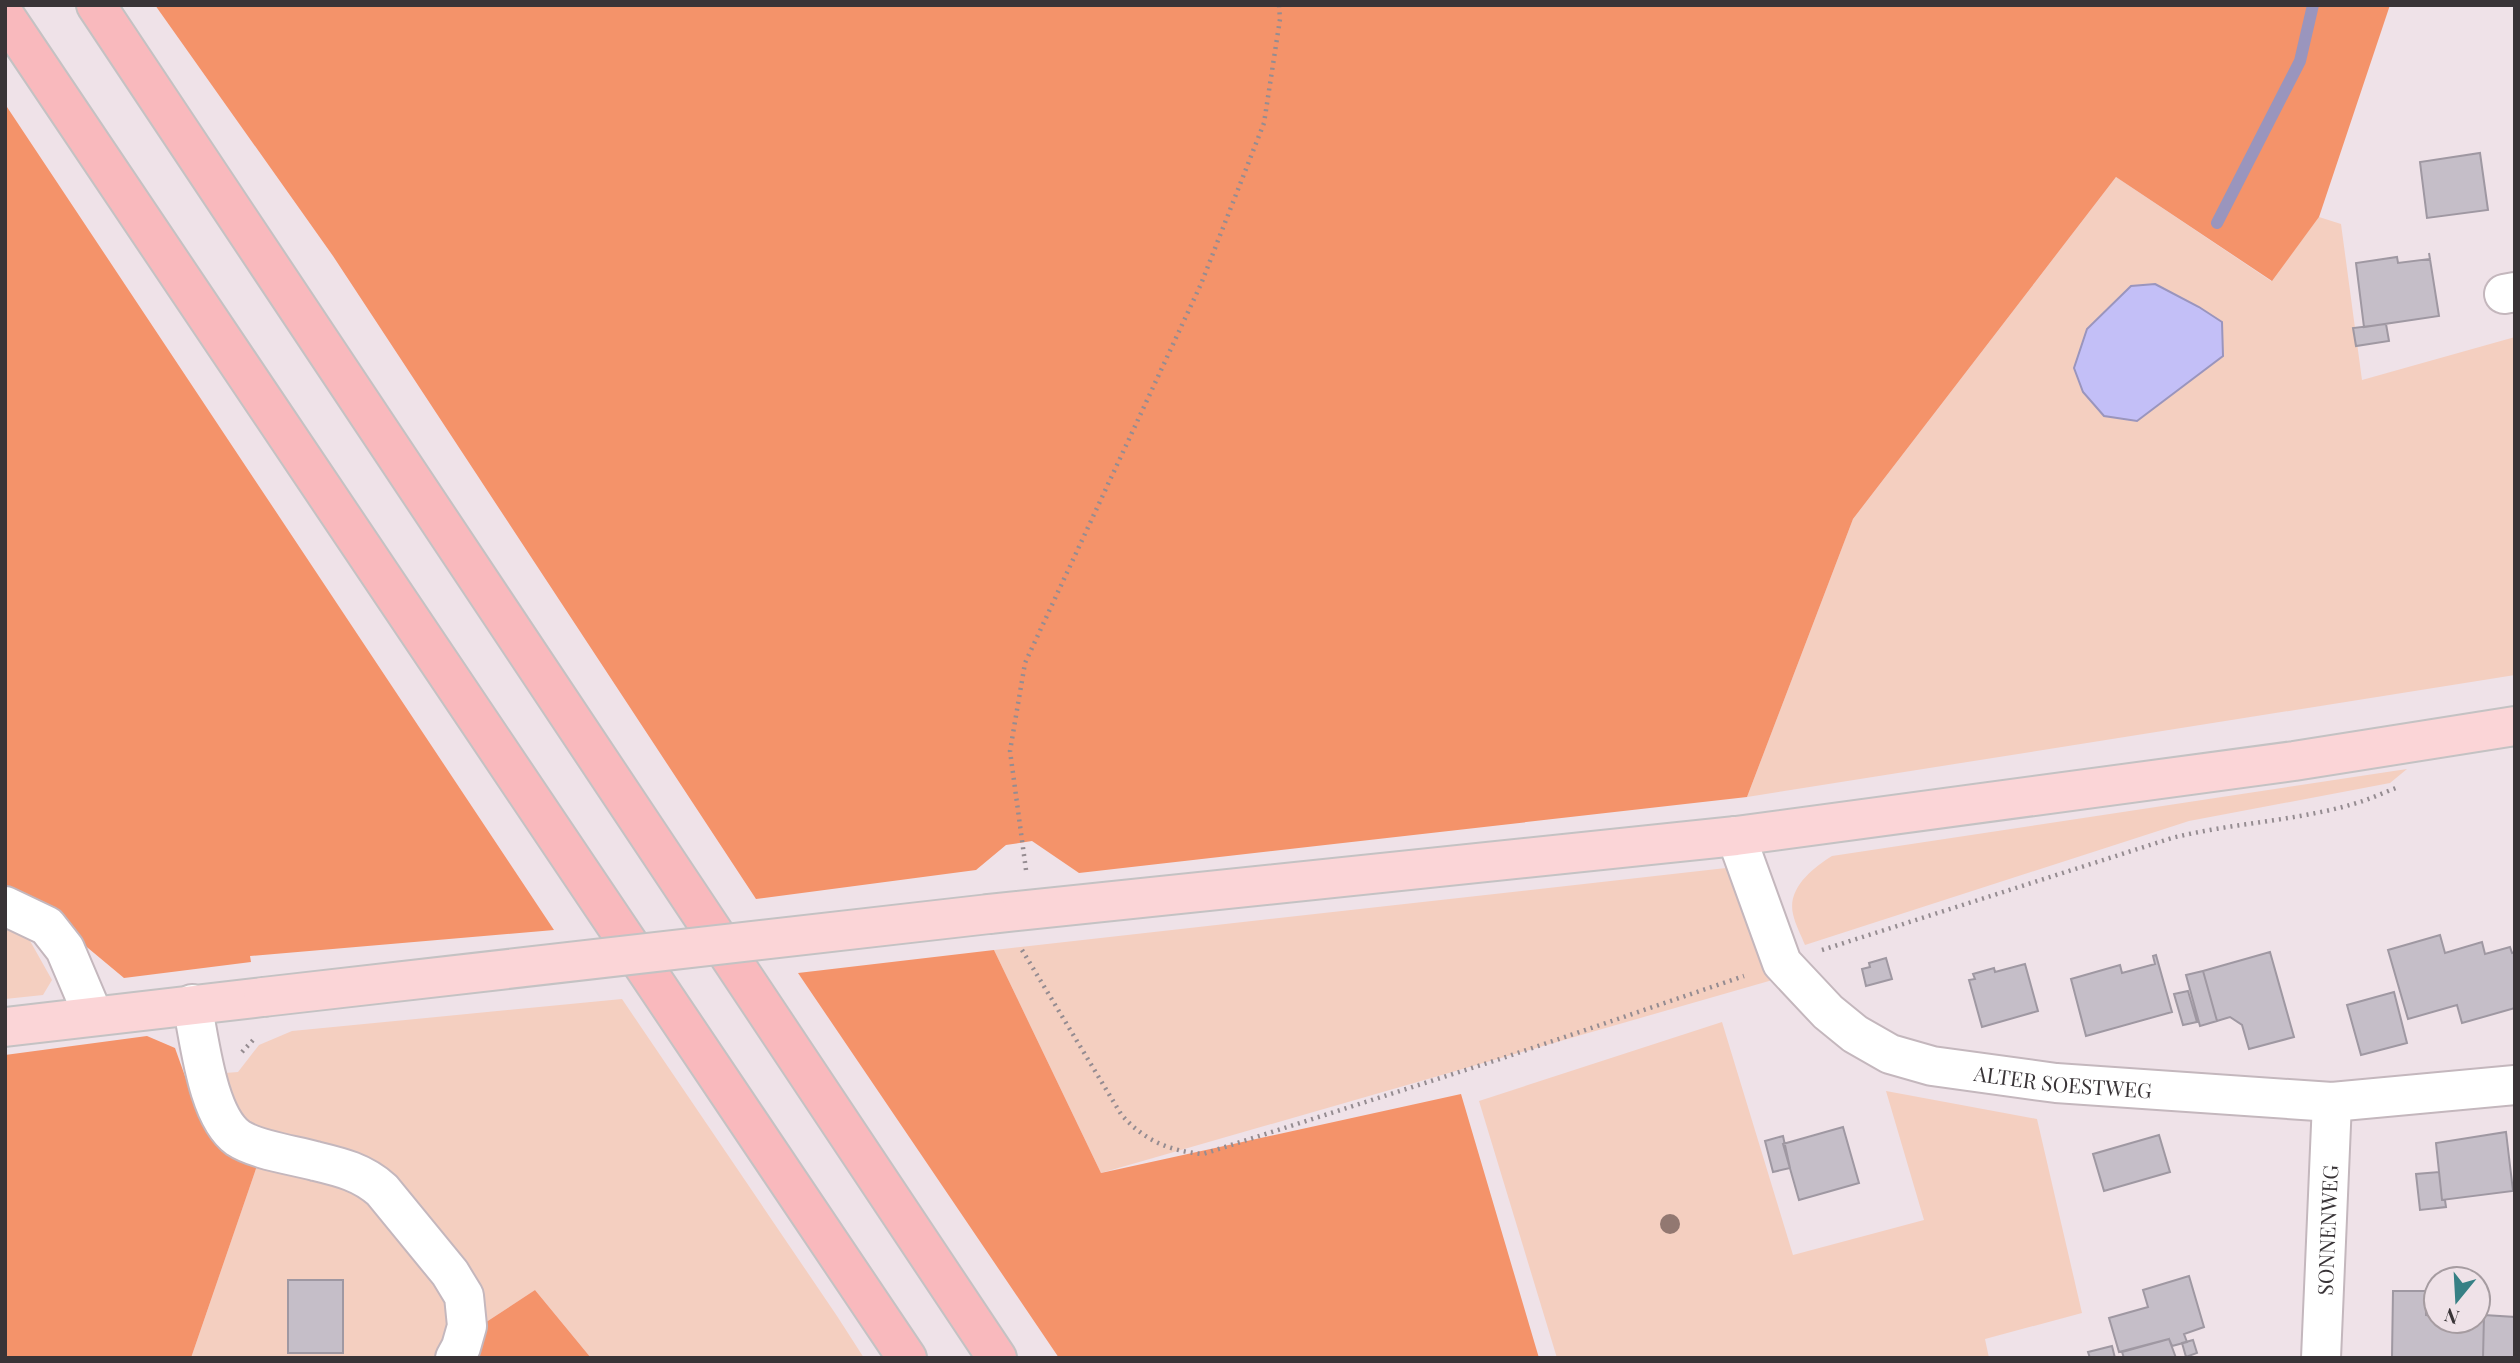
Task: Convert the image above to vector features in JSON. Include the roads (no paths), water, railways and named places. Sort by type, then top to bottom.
[{"type":"highway","points":[[96,5],[996,1358]]},
{"type":"highway","points":[[5,16],[906,1358]]},
{"type":"main road","points":[[5,1027],[989,914],[1024,926],[1736,836],[2294,761],[2515,726]]},
{"type":"street","name":"ALTER SOESTWEG","points":[[1736,836],[1782,963],[1828,1012],[1855,1034],[1890,1054],[1933,1066],[2056,1083],[2332,1102],[2515,1085]]},
{"type":"street","points":[[5,906],[47,926],[65,949],[93,1015]]},
{"type":"street","points":[[192,1004],[214,1105],[223,1123],[239,1138],[250,1143],[352,1170],[369,1178],[382,1190],[450,1273],[464,1296],[467,1325],[455,1358]]},
{"type":"street","name":"SONNENWEG","points":[[2321,1358],[2332,1102]]},
{"type":"waterway","points":[[2217,223],[2300,61],[2313,5]]}]
